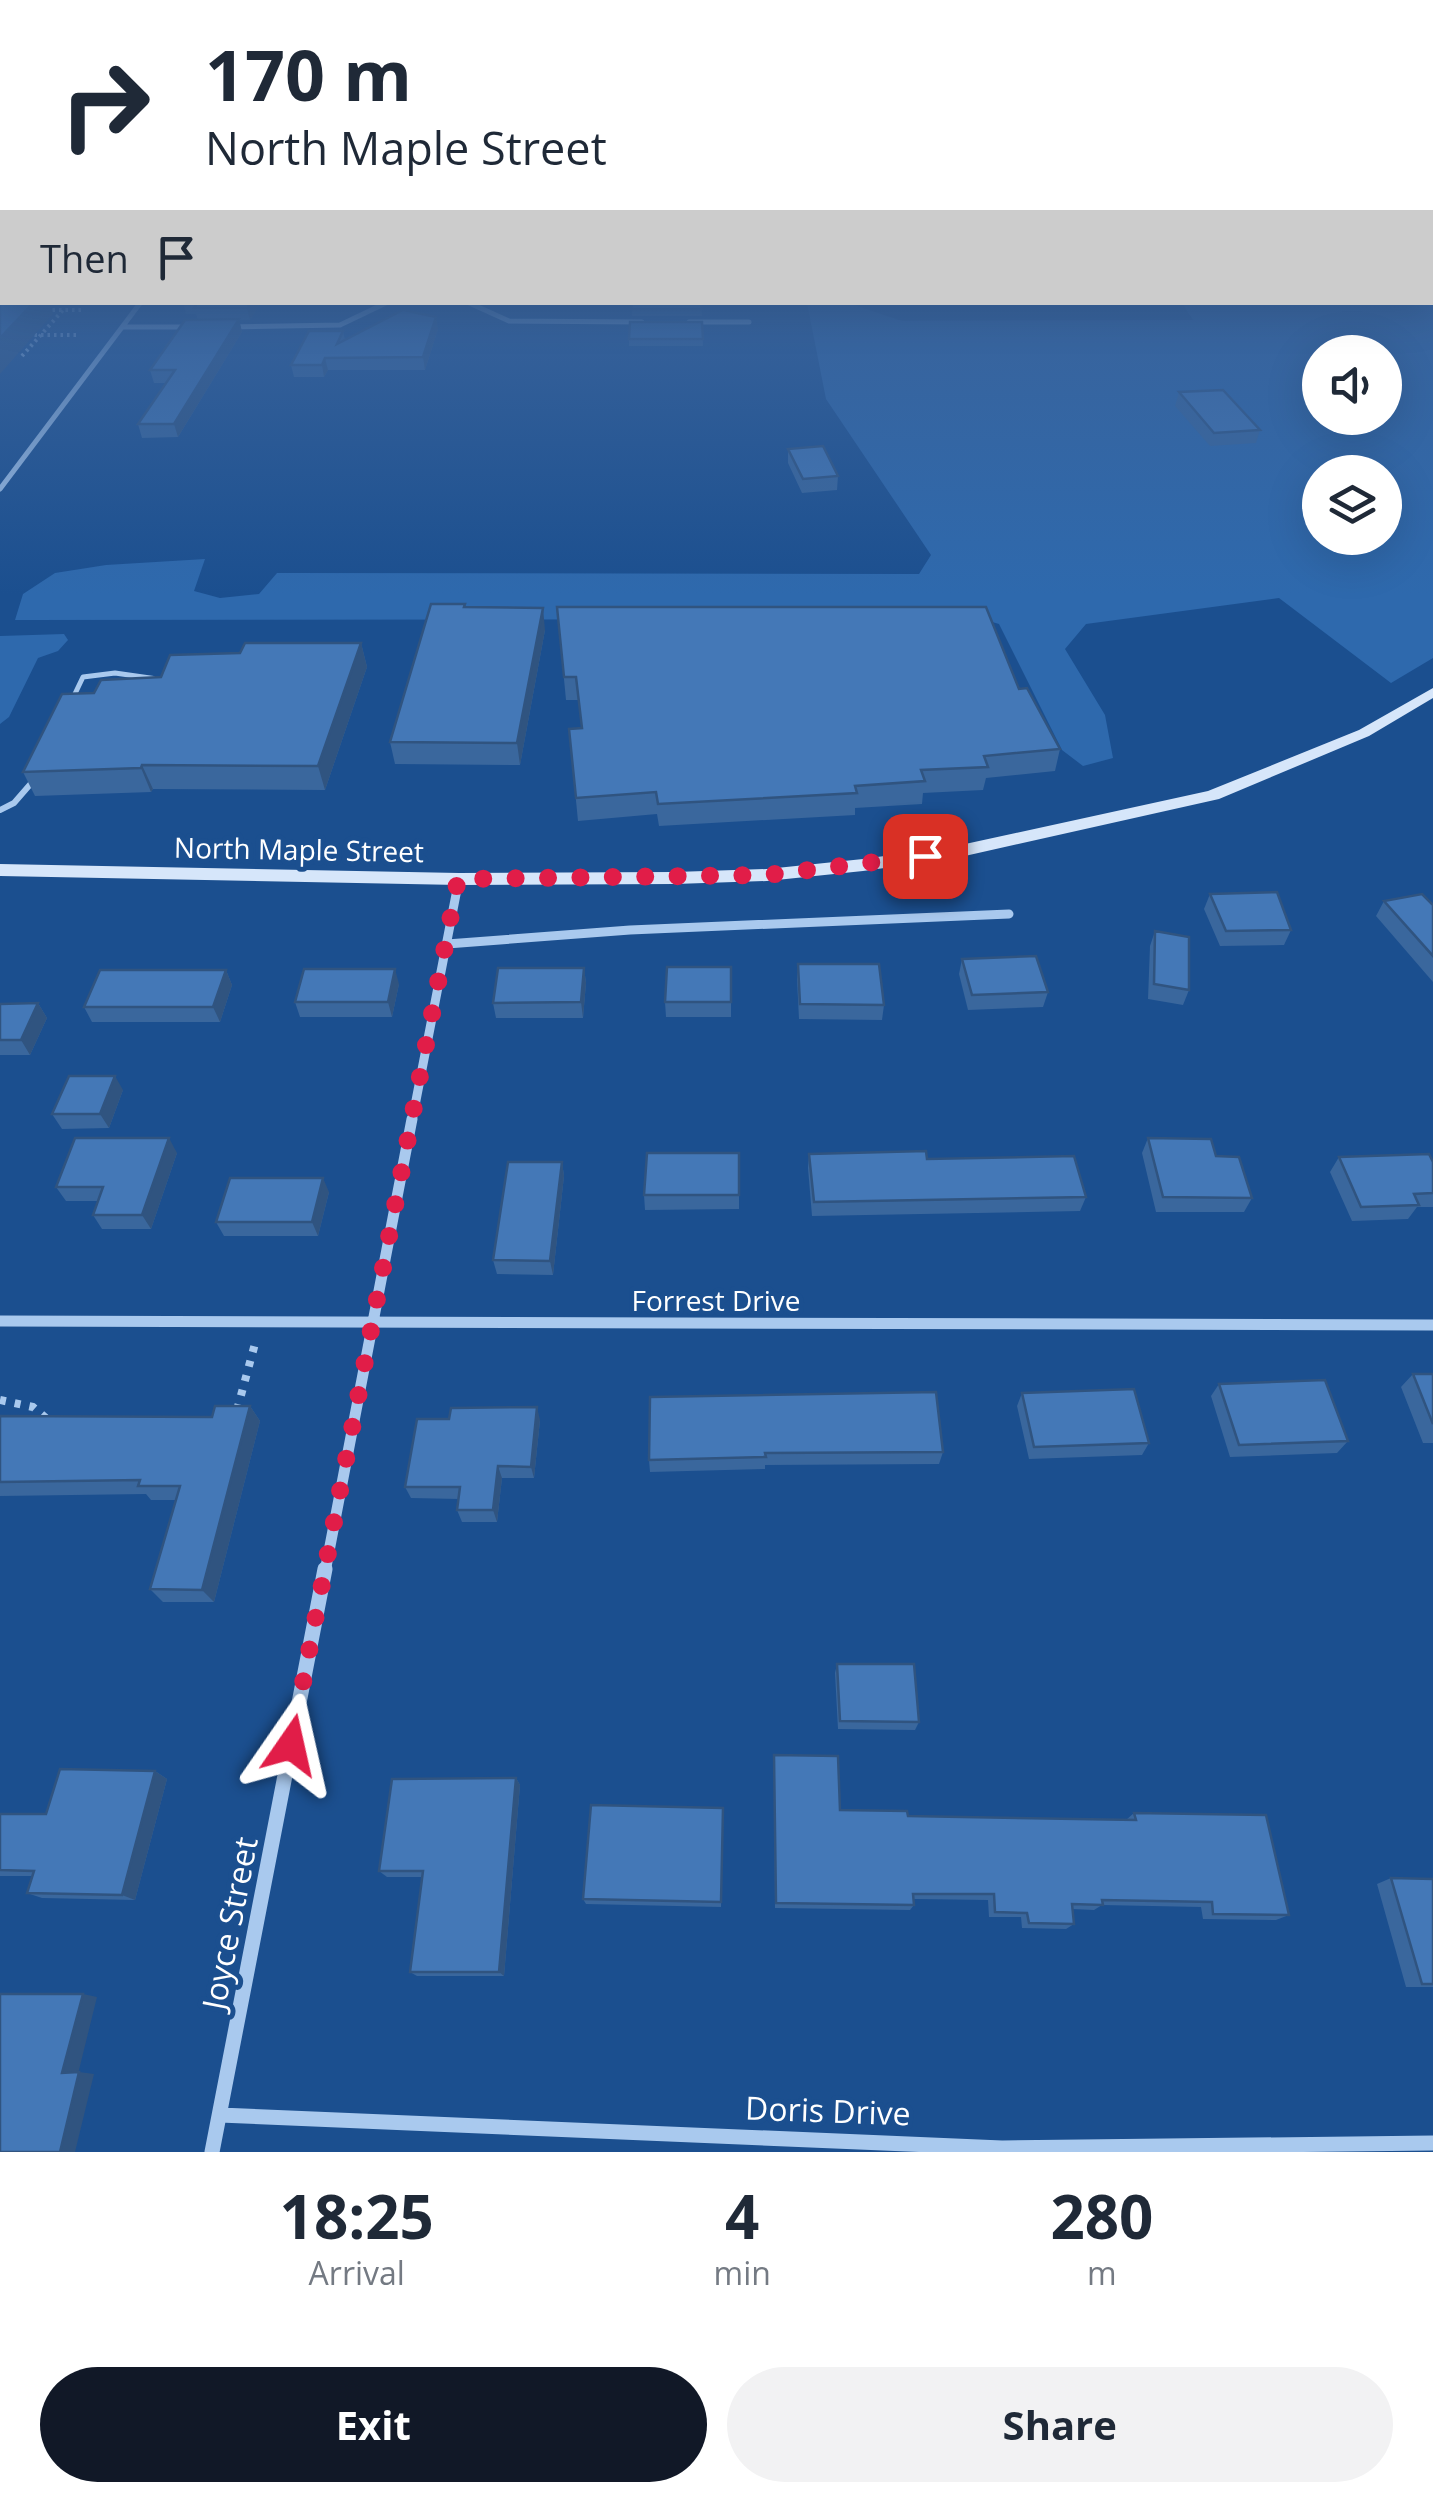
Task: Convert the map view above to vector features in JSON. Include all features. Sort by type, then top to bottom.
[{"type":"main road","name":"North Maple Street","points":[[0,870],[458,879],[767,875],[956,852],[1213,796],[1364,733],[1433,692]]},
{"type":"street","points":[[0,489],[73,393]]},
{"type":"street","name":"Joyce Street","points":[[212,2152],[458,879]]},
{"type":"street","points":[[448,944],[630,930],[1009,914]]},
{"type":"street","name":"Forrest Drive","points":[[0,1321],[372,1325],[1433,1324]]},
{"type":"street","name":"Doris Drive","points":[[220,2116],[1002,2150],[1433,2143]]},
{"type":"lane","points":[[68,709],[83,677],[126,673],[157,679]]},
{"type":"lane","points":[[0,810],[29,789],[37,773]]},
{"type":"path","points":[[236,1415],[260,1324]]},
{"type":"path","points":[[0,1400],[33,1406],[43,1412],[51,1426]]},
{"type":"shaded area","points":[[825,393],[1302,393],[1302,435],[1402,435],[1402,393],[1433,393],[1433,658],[1391,683],[1279,598],[1086,624],[1065,649],[1105,715],[1113,758],[1083,766],[1062,750],[999,624],[982,619],[15,620],[23,594],[55,573],[106,565],[205,559],[194,591],[220,598],[259,594],[277,573],[919,574],[931,555]]},
{"type":"shaded area","points":[[64,634],[68,640],[58,651],[38,658],[9,717],[0,724],[0,636]]},
{"type":"building","points":[[159,393],[193,393],[174,424],[138,424]]},
{"type":"building","points":[[1180,393],[1226,393],[1260,430],[1214,433]]},
{"type":"building","points":[[823,446],[838,476],[803,479],[788,449]]},
{"type":"building","points":[[431,604],[543,608],[517,743],[390,742]]},
{"type":"building","points":[[557,607],[986,607],[1019,689],[1027,688],[1060,749],[984,756],[988,767],[921,770],[925,781],[855,786],[857,793],[658,804],[656,792],[576,798],[569,729],[582,728],[576,677],[564,677]]},
{"type":"building","points":[[245,643],[361,643],[318,766],[142,765],[23,772],[62,694],[94,693],[101,680],[161,677],[170,655],[240,653]]},
{"type":"building","points":[[1277,892],[1291,930],[1226,931],[1210,894]]},
{"type":"building","points":[[1422,894],[1433,905],[1433,956],[1384,901]]},
{"type":"building","points":[[1155,931],[1189,937],[1189,990],[1154,984]]},
{"type":"building","points":[[1036,956],[1048,992],[972,995],[962,959]]},
{"type":"building","points":[[798,964],[879,964],[884,1005],[800,1004]]},
{"type":"building","points":[[667,967],[731,967],[731,1002],[665,1002]]},
{"type":"building","points":[[498,968],[584,968],[581,1002],[493,1003]]},
{"type":"building","points":[[304,969],[395,969],[388,1002],[295,1002]]},
{"type":"building","points":[[100,970],[226,970],[213,1007],[84,1007]]},
{"type":"building","points":[[38,1003],[21,1040],[0,1040],[0,1004]]},
{"type":"building","points":[[69,1076],[115,1076],[100,1114],[52,1114]]},
{"type":"building","points":[[75,1138],[169,1138],[142,1215],[93,1215],[103,1187],[56,1187]]},
{"type":"building","points":[[1148,1138],[1211,1139],[1216,1156],[1239,1157],[1252,1198],[1163,1197]]},
{"type":"building","points":[[926,1151],[927,1159],[1074,1156],[1086,1197],[814,1202],[809,1154]]},
{"type":"building","points":[[647,1153],[739,1153],[739,1195],[644,1195]]},
{"type":"building","points":[[1429,1154],[1433,1162],[1433,1193],[1414,1194],[1419,1205],[1361,1207],[1339,1157]]},
{"type":"building","points":[[508,1162],[562,1162],[550,1261],[493,1260]]},
{"type":"building","points":[[230,1178],[323,1178],[312,1222],[216,1222]]},
{"type":"building","points":[[1413,1374],[1433,1374],[1433,1424]]},
{"type":"building","points":[[1325,1380],[1348,1441],[1239,1445],[1219,1384]]},
{"type":"building","points":[[1134,1389],[1149,1443],[1034,1447],[1022,1393]]},
{"type":"building","points":[[936,1392],[943,1452],[765,1453],[766,1457],[649,1460],[650,1397]]},
{"type":"building","points":[[215,1406],[250,1406],[202,1590],[150,1589],[180,1486],[138,1486],[140,1480],[0,1482],[0,1416],[212,1417]]},
{"type":"building","points":[[537,1407],[531,1467],[498,1466],[493,1510],[457,1510],[460,1487],[405,1487],[417,1419],[449,1419],[451,1408]]},
{"type":"building","points":[[837,1664],[914,1664],[919,1722],[840,1721]]},
{"type":"building","points":[[774,1755],[838,1756],[840,1810],[907,1811],[908,1816],[1136,1820],[1134,1813],[1266,1815],[1289,1915],[1213,1914],[1212,1902],[1102,1900],[1103,1905],[1072,1904],[1074,1924],[1029,1923],[1027,1913],[995,1912],[994,1894],[913,1894],[914,1905],[776,1903]]},
{"type":"building","points":[[60,1769],[155,1771],[122,1895],[27,1893],[34,1871],[0,1870],[0,1814],[46,1814]]},
{"type":"building","points":[[516,1778],[499,1972],[410,1972],[423,1871],[379,1871],[392,1779]]},
{"type":"building","points":[[591,1805],[723,1808],[721,1902],[583,1899]]},
{"type":"building","points":[[1391,1878],[1433,1879],[1433,1984],[1422,1984]]},
{"type":"building","points":[[0,1994],[83,1994],[62,2073],[79,2072],[60,2152],[0,2152]]},
{"type":"route","points":[[291,1745],[458,879],[767,875],[925,856]]}]
